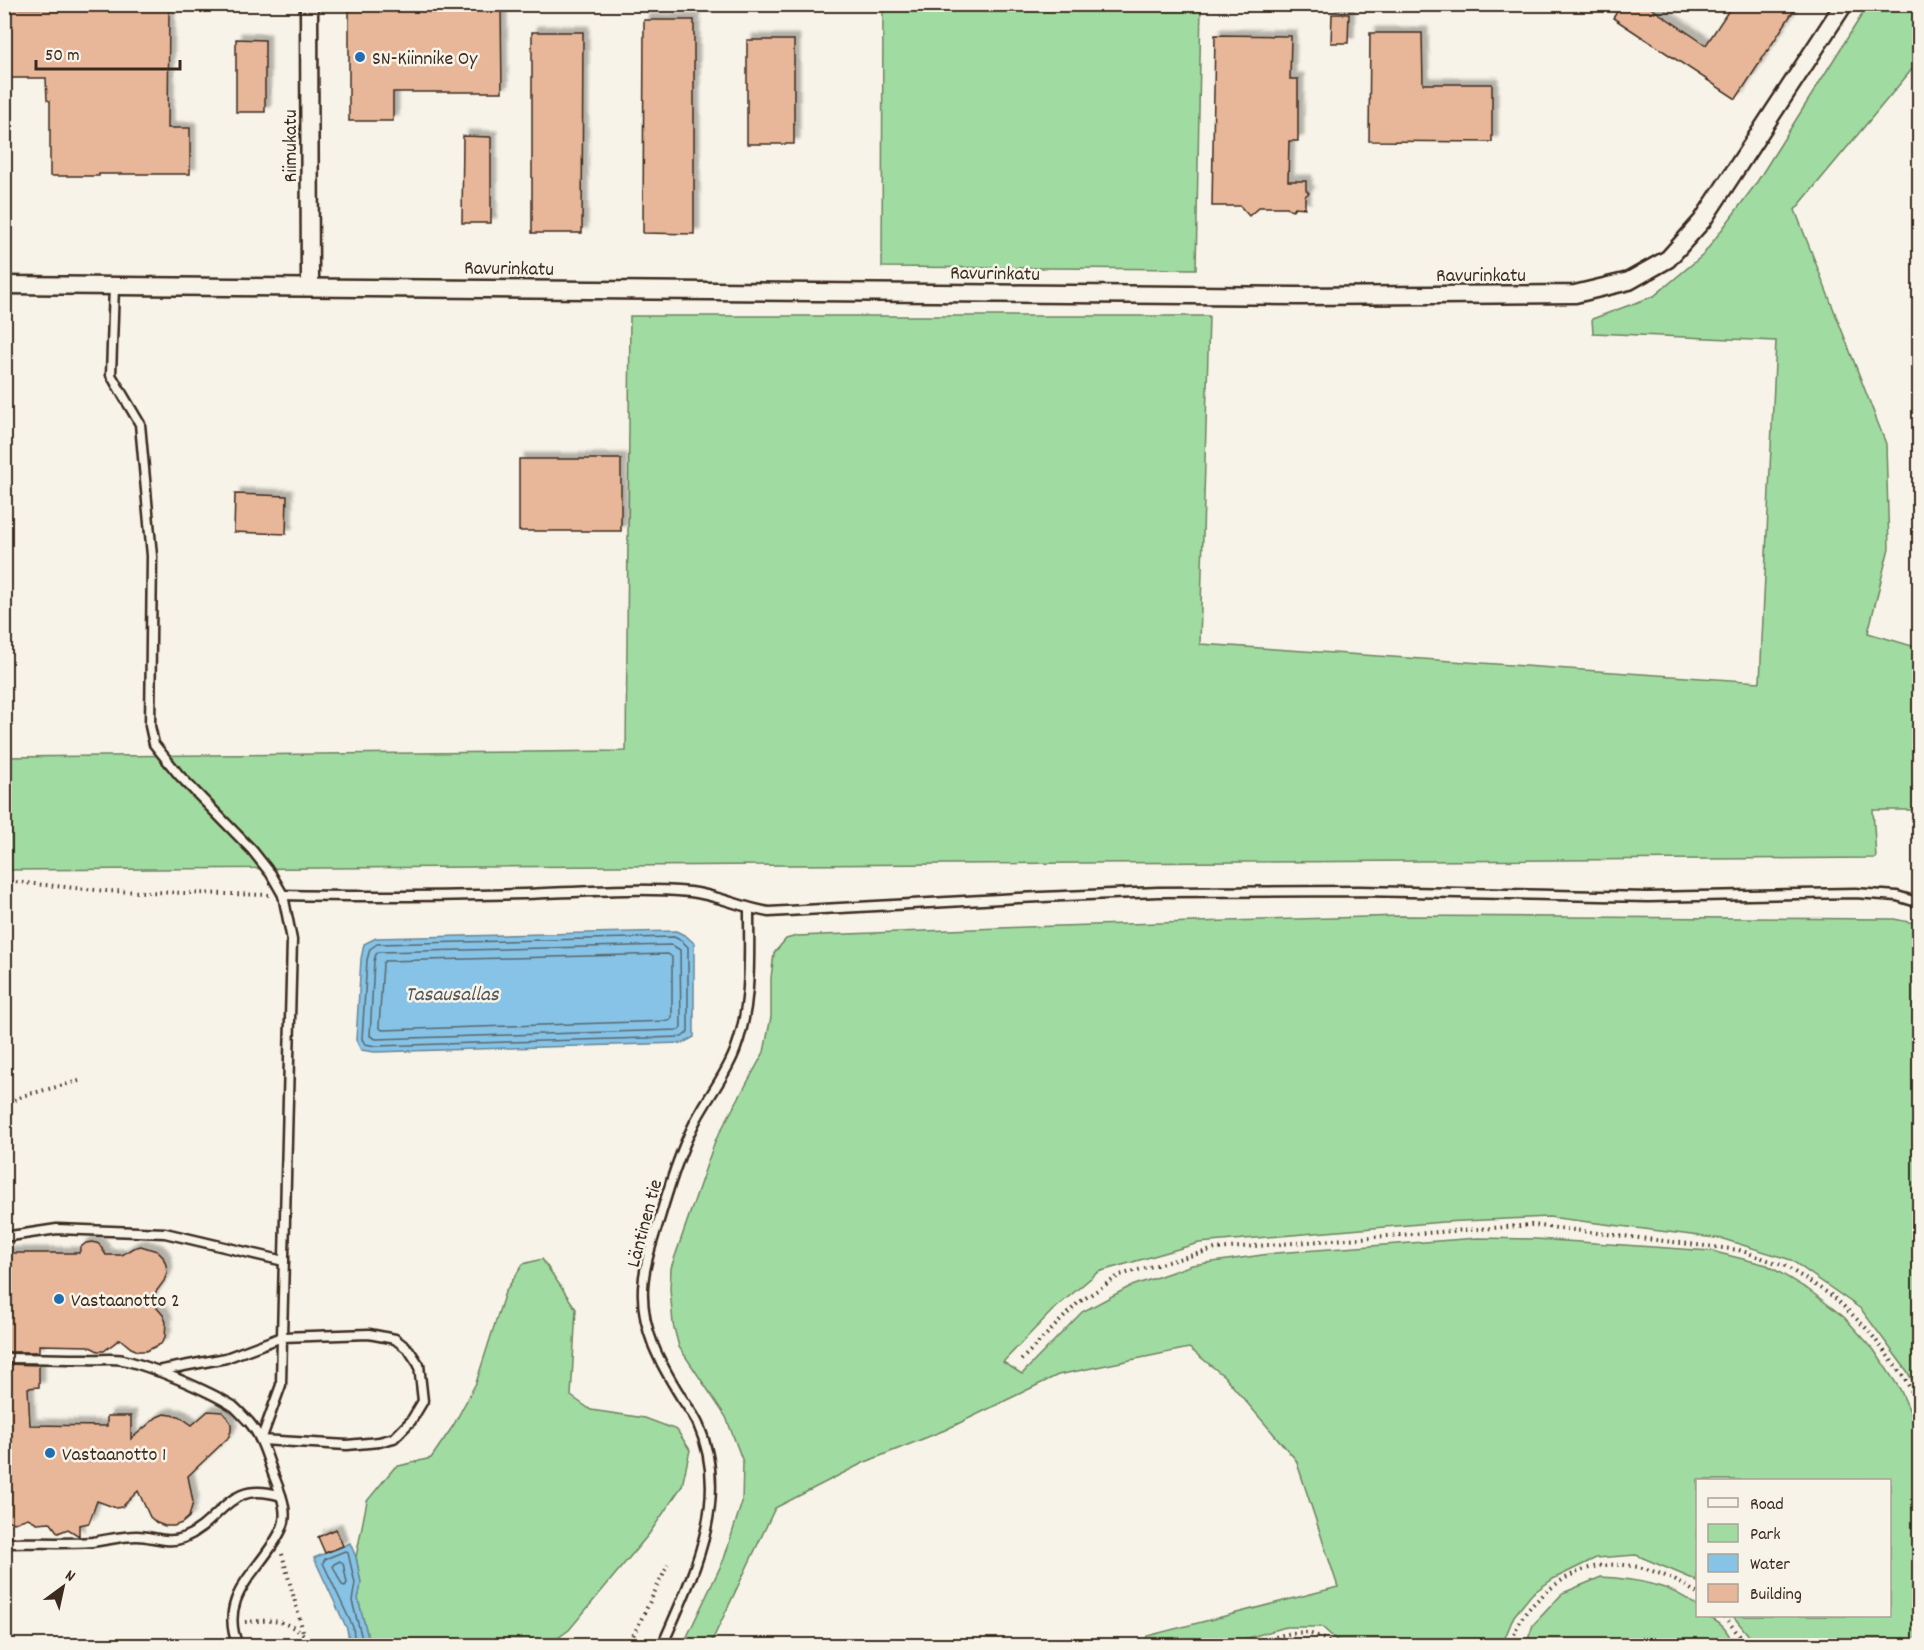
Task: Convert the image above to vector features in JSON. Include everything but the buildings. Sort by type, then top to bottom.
[{"type":"street","name":"Riimukatu","points":[[309,4],[310,287]]},
{"type":"street","name":"Ravurinkatu","points":[[4,285],[1287,296],[1575,294],[1629,281],[1668,259],[1701,221],[1844,4]]},
{"type":"lane","points":[[114,286],[111,375],[140,424],[152,556],[150,726],[154,744],[179,775],[252,850],[271,874],[283,896],[292,940],[281,1384],[261,1440]]},
{"type":"lane","points":[[283,896],[432,897],[634,891],[689,892],[712,895],[749,909],[770,912],[1158,892],[1347,891],[1648,897],[1856,893],[1897,896],[1920,903]]},
{"type":"lane","name":"Läntinen tie","points":[[662,1646],[700,1556],[708,1526],[711,1491],[708,1459],[698,1425],[654,1352],[644,1316],[643,1287],[649,1254],[678,1157],[735,1052],[744,1023],[748,978],[749,909]]},
{"type":"lane","points":[[4,1237],[57,1229],[165,1233],[284,1261]]},
{"type":"lane","points":[[157,1371],[226,1358],[282,1337],[369,1334],[395,1339],[409,1350],[419,1365],[423,1401],[411,1421],[394,1438],[379,1443],[347,1445],[261,1440]]},
{"type":"lane","points":[[4,1358],[122,1360],[157,1371],[234,1407],[249,1423],[261,1440],[281,1496],[284,1519],[277,1537],[240,1590],[235,1601],[232,1623],[237,1646]]},
{"type":"lane","points":[[4,1543],[92,1542],[141,1536],[162,1540],[181,1539],[204,1526],[224,1505],[238,1495],[264,1491],[281,1496]]},
{"type":"path","points":[[4,881],[105,891],[283,896]]},
{"type":"path","points":[[4,1106],[22,1096],[79,1081]]},
{"type":"path","points":[[1021,1360],[1078,1303],[1120,1275],[1215,1249],[1532,1225],[1739,1250],[1785,1266],[1834,1297],[1868,1330],[1904,1377],[1920,1406]]},
{"type":"path","points":[[277,1537],[305,1646]]},
{"type":"path","points":[[628,1646],[668,1564]]},
{"type":"path","points":[[1511,1646],[1522,1614],[1549,1588],[1573,1572],[1600,1566],[1627,1564],[1676,1579],[1696,1593]]},
{"type":"path","points":[[1725,1617],[1739,1635],[1743,1646]]},
{"type":"path","points":[[232,1623],[273,1619],[290,1624],[304,1635]]},
{"type":"path","points":[[1246,1646],[1305,1632],[1337,1646]]},
{"type":"path","points":[[1008,1646],[1018,1646]]},
{"type":"green space","points":[[883,5],[1201,5],[1196,269],[882,267]]},
{"type":"green space","points":[[1868,5],[1919,5],[1919,61],[1795,210],[1886,444],[1889,548],[1868,633],[1919,648],[1919,810],[1873,810],[1876,858],[5,870],[4,757],[626,751],[630,316],[1209,316],[1200,644],[1760,682],[1776,341],[1593,333],[1592,319],[1654,296],[1703,255],[1755,185]]},
{"type":"green space","points":[[1401,916],[1894,919],[1919,924],[1919,1394],[1907,1371],[1861,1309],[1791,1260],[1723,1239],[1549,1217],[1443,1222],[1199,1243],[1098,1272],[1052,1311],[1003,1362],[1022,1374],[1082,1312],[1129,1287],[1192,1265],[1276,1253],[1478,1238],[1536,1239],[1711,1251],[1767,1265],[1809,1290],[1844,1317],[1874,1350],[1900,1389],[1919,1432],[1919,1645],[1752,1645],[1750,1637],[1734,1617],[1891,1617],[1891,1479],[1696,1479],[1696,1581],[1636,1555],[1596,1558],[1553,1579],[1532,1594],[1514,1616],[1502,1645],[1342,1645],[1322,1627],[1286,1627],[1224,1645],[1144,1645],[1147,1636],[1338,1587],[1296,1460],[1224,1376],[1189,1348],[1058,1375],[945,1430],[863,1463],[775,1508],[710,1645],[683,1645],[724,1559],[742,1502],[743,1462],[726,1417],[679,1347],[673,1324],[671,1268],[715,1141],[764,1052],[771,1017],[771,978],[774,953],[786,939],[797,936]]},
{"type":"green space","points":[[542,1259],[576,1309],[571,1396],[591,1410],[645,1418],[677,1430],[690,1450],[682,1486],[649,1534],[569,1630],[548,1645],[370,1645],[358,1599],[361,1583],[356,1557],[367,1501],[395,1467],[431,1458],[453,1426],[476,1383],[505,1292],[523,1264]]},
{"type":"green space","points":[[1601,1577],[1652,1584],[1675,1592],[1696,1605],[1696,1617],[1710,1618],[1720,1624],[1728,1633],[1733,1645],[1526,1645],[1533,1625],[1563,1593]]},
{"type":"water","name":"Tasausallas","points":[[676,931],[694,943],[694,1037],[683,1043],[375,1052],[361,1050],[356,1040],[361,959],[364,944],[376,938]]},
{"type":"water","points":[[350,1543],[356,1557],[361,1583],[358,1599],[370,1645],[350,1645],[347,1629],[314,1558]]},
{"type":"place","name":"SN-Kiinnike Oy","points":[[360,57]]},
{"type":"place","name":"Vastaanotto 2","points":[[59,1299]]},
{"type":"place","name":"Vastaanotto 1","points":[[50,1453]]}]
